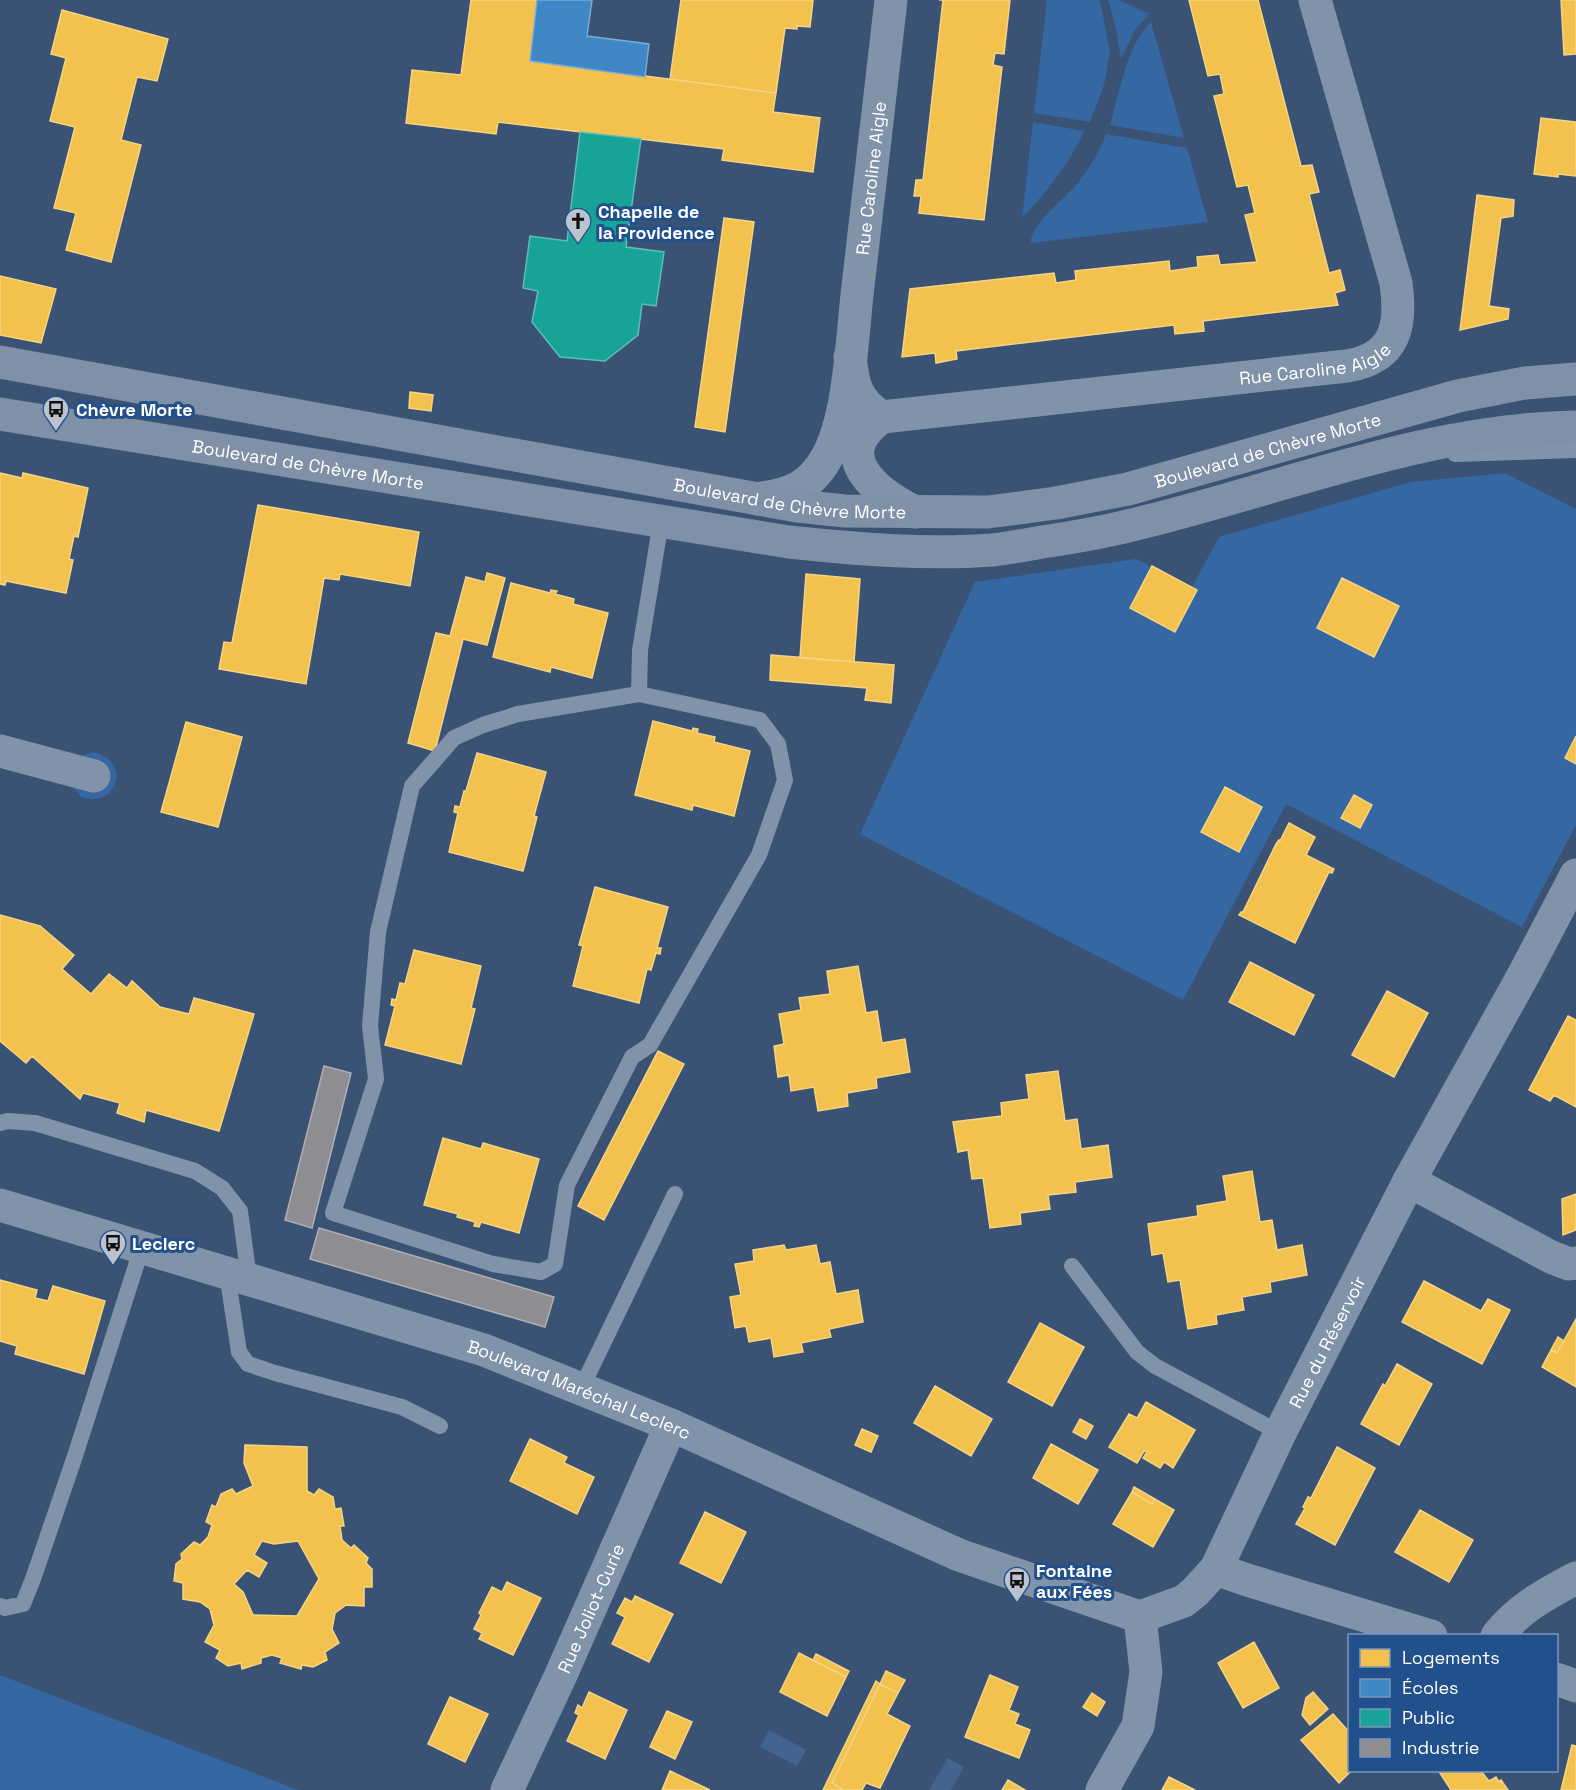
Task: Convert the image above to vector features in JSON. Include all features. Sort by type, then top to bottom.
[{"type":"main road","name":"Boulevard de Chèvre Morte","points":[[0,362],[757,499],[845,511],[915,512],[988,512],[1056,503],[1128,489],[1458,396],[1525,383],[1576,379]]},
{"type":"main road","name":"Boulevard de Chèvre Morte","points":[[0,414],[789,542],[843,548],[927,552],[993,550],[1085,535],[1145,522],[1376,457],[1450,439],[1500,431],[1576,414]]},
{"type":"main road","name":"Boulevard de Chèvre Morte","points":[[1500,431],[1576,427]]},
{"type":"street","name":"Rue Caroline Aigle","points":[[757,499],[779,496],[800,489],[827,457],[839,427],[850,357],[891,0]]},
{"type":"street","name":"Rue Caroline Aigle","points":[[850,357],[854,388],[865,405],[882,417],[1347,366],[1360,364],[1378,354],[1390,341],[1398,321],[1400,307],[1396,283],[1315,0]]},
{"type":"street","points":[[882,417],[870,426],[861,438],[858,454],[861,465],[865,474],[880,491],[915,512]]},
{"type":"street","points":[[0,752],[94,776]]},
{"type":"street","name":"Rue du Réservoir","points":[[1140,1617],[1184,1601],[1216,1569],[1280,1433],[1409,1181],[1576,875]]},
{"type":"street","points":[[1409,1181],[1551,1257],[1569,1264],[1576,1263]]},
{"type":"street","name":"Boulevard Maréchal Leclerc","points":[[0,1205],[484,1350],[671,1425],[959,1555],[1140,1617]]},
{"type":"street","name":"Rue Joliot-Curie","points":[[507,1790],[560,1677],[671,1425]]},
{"type":"street","points":[[1216,1569],[1428,1634]]},
{"type":"street","points":[[1498,1634],[1533,1600],[1576,1578]]},
{"type":"street","points":[[1102,1790],[1138,1726],[1146,1672],[1140,1617]]},
{"type":"street","points":[[1558,1679],[1576,1686]]},
{"type":"lane","points":[[1376,457],[1576,450]]},
{"type":"lane","points":[[639,694],[640,650],[661,521]]},
{"type":"lane","points":[[639,694],[672,703],[760,720],[778,744],[785,780],[759,855],[650,1045],[632,1057],[567,1185],[555,1264],[541,1272],[493,1264],[333,1213],[376,1079],[370,1026],[378,932],[412,786],[454,738],[483,725],[518,714],[639,694]]},
{"type":"lane","points":[[0,1123],[8,1120],[46,1127],[195,1171],[222,1188],[240,1211],[239,1352],[248,1364],[402,1407],[440,1426]]},
{"type":"lane","points":[[581,1389],[675,1194]]},
{"type":"lane","points":[[0,1606],[5,1608],[23,1604],[33,1579],[142,1247]]},
{"type":"lane","points":[[1072,1266],[1137,1352],[1155,1366],[1280,1433]]},
{"type":"shaded area","points":[[1047,0],[1100,0],[1110,53],[1104,85],[1090,122],[1034,113]]},
{"type":"shaded area","points":[[1108,0],[1119,0],[1149,14],[1135,30],[1121,59],[1115,24]]},
{"type":"shaded area","points":[[1151,22],[1184,138],[1110,125],[1130,56],[1142,32]]},
{"type":"shaded area","points":[[1033,122],[1084,131],[1057,177],[1022,218]]},
{"type":"shaded area","points":[[1106,134],[1187,148],[1208,222],[1031,243],[1032,236],[1042,220],[1072,190],[1086,172]]},
{"type":"shaded area","points":[[1505,473],[1576,509],[1576,825],[1522,927],[1286,804],[1183,1000],[860,834],[975,582],[1136,559],[1192,587],[1219,537],[1411,482]]},
{"type":"shaded area","points":[[92,752],[105,756],[113,764],[116,773],[116,782],[112,790],[94,799],[81,797],[71,784],[79,757]]},
{"type":"shaded area","points":[[0,1675],[298,1790],[0,1790]]},
{"type":"shaded area","points":[[769,1730],[806,1750],[797,1766],[760,1747]]},
{"type":"shaded area","points":[[948,1758],[964,1767],[951,1790],[929,1790]]},
{"type":"building: Logements","points":[[471,0],[537,0],[530,61],[776,93],[773,112],[820,118],[813,172],[722,160],[724,149],[498,122],[496,134],[406,123],[412,70],[461,75]]},
{"type":"building: Logements","points":[[681,0],[813,0],[810,27],[785,28],[776,93],[670,79]]},
{"type":"building: Logements","points":[[943,0],[1010,0],[1004,54],[995,53],[993,65],[1002,67],[984,220],[919,213],[921,196],[914,196],[916,180],[923,180]]},
{"type":"building: Logements","points":[[1189,0],[1258,0],[1301,166],[1312,165],[1319,192],[1309,194],[1329,273],[1340,270],[1345,290],[1335,293],[1338,305],[1203,321],[1204,331],[1175,334],[1174,325],[956,351],[957,359],[936,363],[935,353],[902,357],[910,289],[1054,273],[1056,283],[1076,280],[1075,271],[1169,261],[1170,271],[1198,267],[1197,257],[1218,255],[1220,265],[1257,262],[1245,215],[1255,213],[1248,185],[1237,187],[1214,96],[1224,94],[1220,74],[1208,76]]},
{"type":"building: Logements","points":[[1561,0],[1576,0],[1576,54],[1564,55]]},
{"type":"building: Logements","points":[[62,10],[168,39],[157,81],[137,77],[121,140],[141,145],[111,262],[66,250],[76,213],[54,208],[75,127],[50,121],[66,58],[51,54]]},
{"type":"building: Logements","points":[[1541,118],[1576,122],[1576,176],[1558,174],[1558,177],[1534,174]]},
{"type":"building: Logements","points":[[1477,195],[1514,200],[1513,216],[1501,218],[1489,306],[1509,309],[1508,319],[1460,330]]},
{"type":"building: Logements","points":[[724,218],[754,222],[725,432],[695,427]]},
{"type":"building: Logements","points":[[0,276],[56,289],[41,343],[0,335]]},
{"type":"building: Logements","points":[[410,392],[433,395],[431,411],[409,408]]},
{"type":"building: Logements","points":[[0,473],[22,478],[23,473],[88,488],[78,537],[74,536],[69,559],[73,560],[66,593],[6,581],[5,585],[0,584]]},
{"type":"building: Logements","points":[[258,505],[419,532],[410,586],[340,574],[339,580],[324,578],[306,684],[219,669],[224,642],[232,643]]},
{"type":"building: Logements","points":[[1152,566],[1197,590],[1175,632],[1130,608]]},
{"type":"building: Logements","points":[[487,573],[505,578],[487,645],[463,639],[435,751],[408,743],[436,633],[450,636],[466,577],[485,582]]},
{"type":"building: Logements","points":[[806,574],[860,579],[854,662],[800,658]]},
{"type":"building: Logements","points":[[1342,578],[1399,606],[1374,657],[1317,628]]},
{"type":"building: Logements","points":[[511,583],[550,593],[551,590],[557,591],[555,594],[574,599],[573,604],[608,613],[592,678],[551,667],[550,672],[493,657]]},
{"type":"building: Logements","points":[[771,655],[894,665],[891,703],[865,700],[867,688],[770,680]]},
{"type":"building: Logements","points":[[653,721],[692,731],[693,728],[698,729],[697,733],[715,737],[714,742],[750,751],[734,816],[693,805],[692,810],[635,795]]},
{"type":"building: Logements","points":[[186,722],[242,737],[218,827],[161,812]]},
{"type":"building: Logements","points":[[1576,736],[1576,764],[1565,758]]},
{"type":"building: Logements","points":[[477,753],[546,772],[523,871],[449,852],[458,813],[454,812],[455,806],[460,807]]},
{"type":"building: Logements","points":[[1225,787],[1262,807],[1239,852],[1201,832]]},
{"type":"building: Logements","points":[[1354,795],[1372,805],[1360,828],[1341,818]]},
{"type":"building: Logements","points":[[1289,823],[1315,837],[1306,855],[1334,869],[1332,873],[1329,872],[1295,943],[1239,915],[1243,912],[1276,844],[1280,841]]},
{"type":"building: Logements","points":[[595,887],[668,907],[657,948],[661,948],[660,954],[656,953],[651,970],[647,969],[639,1003],[573,986],[583,946],[579,945]]},
{"type":"building: Logements","points":[[0,915],[40,926],[74,955],[62,969],[91,994],[109,974],[127,988],[132,981],[160,1007],[189,1014],[194,998],[254,1014],[219,1131],[146,1110],[144,1122],[117,1113],[120,1103],[83,1093],[80,1099],[32,1056],[26,1063],[0,1041]]},
{"type":"building: Logements","points":[[414,950],[481,966],[471,1008],[475,1009],[461,1064],[385,1045],[395,1006],[391,1005],[392,999],[396,1000],[400,983],[405,984]]},
{"type":"building: Logements","points":[[1250,962],[1314,995],[1294,1035],[1229,1002]]},
{"type":"building: Logements","points":[[858,966],[866,1013],[877,1011],[882,1043],[905,1039],[910,1072],[876,1078],[877,1088],[847,1093],[848,1106],[818,1111],[814,1087],[791,1091],[789,1075],[778,1077],[774,1046],[784,1044],[779,1014],[801,1010],[799,998],[830,994],[827,971]]},
{"type":"building: Logements","points":[[1387,991],[1428,1013],[1394,1077],[1352,1055]]},
{"type":"building: Logements","points":[[1568,1016],[1576,1020],[1576,1107],[1554,1095],[1550,1101],[1529,1090]]},
{"type":"building: Logements","points":[[658,1051],[684,1064],[604,1220],[578,1206]]},
{"type":"building: Logements","points":[[1058,1071],[1065,1121],[1077,1119],[1081,1149],[1108,1145],[1112,1177],[1075,1182],[1076,1192],[1048,1195],[1050,1209],[1020,1213],[1021,1224],[990,1228],[983,1178],[972,1179],[968,1150],[958,1152],[953,1122],[1002,1116],[1001,1103],[1029,1099],[1026,1075]]},
{"type":"building: Logements","points":[[443,1138],[481,1149],[483,1143],[539,1159],[519,1233],[481,1222],[479,1227],[474,1226],[475,1222],[457,1217],[458,1214],[424,1205]]},
{"type":"building: Logements","points":[[1252,1171],[1260,1222],[1272,1220],[1277,1250],[1302,1245],[1307,1275],[1270,1282],[1271,1292],[1242,1297],[1244,1310],[1216,1315],[1217,1324],[1188,1329],[1180,1280],[1168,1282],[1163,1253],[1152,1255],[1148,1224],[1198,1216],[1197,1206],[1227,1201],[1223,1176]]},
{"type":"building: Logements","points":[[1576,1194],[1576,1230],[1563,1235],[1562,1199]]},
{"type":"building: Logements","points":[[784,1245],[786,1250],[816,1245],[820,1264],[830,1262],[836,1294],[858,1290],[863,1322],[829,1329],[831,1337],[801,1343],[803,1352],[774,1357],[771,1338],[749,1342],[746,1326],[735,1328],[730,1297],[741,1295],[735,1264],[754,1261],[753,1250]]},
{"type":"building: Logements","points":[[0,1280],[37,1290],[35,1298],[48,1301],[53,1286],[105,1301],[84,1374],[15,1354],[17,1346],[0,1341]]},
{"type":"building: Logements","points":[[1424,1281],[1481,1311],[1488,1299],[1510,1310],[1482,1364],[1402,1322]]},
{"type":"building: Logements","points":[[1576,1319],[1576,1387],[1542,1367],[1551,1350],[1557,1353]]},
{"type":"building: Logements","points":[[1040,1323],[1084,1347],[1052,1406],[1008,1382]]},
{"type":"building: Logements","points":[[1558,1337],[1564,1341],[1557,1353],[1551,1350]]},
{"type":"building: Logements","points":[[1397,1364],[1432,1384],[1399,1445],[1361,1424]]},
{"type":"building: Logements","points":[[935,1386],[992,1419],[971,1456],[914,1423]]},
{"type":"building: Logements","points":[[1146,1402],[1195,1430],[1173,1468],[1164,1462],[1160,1468],[1143,1458],[1147,1452],[1144,1451],[1137,1463],[1109,1447],[1129,1414],[1137,1418]]},
{"type":"building: Logements","points":[[1080,1419],[1093,1426],[1086,1439],[1073,1432]]},
{"type":"building: Logements","points":[[862,1429],[878,1436],[871,1452],[855,1445]]},
{"type":"building: Logements","points":[[530,1439],[567,1457],[564,1463],[594,1477],[577,1514],[510,1481]]},
{"type":"building: Logements","points":[[1051,1444],[1098,1470],[1078,1504],[1033,1478]]},
{"type":"building: Logements","points":[[245,1445],[307,1447],[307,1491],[314,1495],[319,1489],[333,1497],[335,1509],[341,1508],[344,1526],[340,1526],[342,1540],[351,1548],[354,1545],[368,1558],[366,1563],[372,1569],[372,1587],[364,1587],[364,1606],[346,1605],[335,1613],[332,1629],[339,1643],[325,1652],[327,1660],[313,1667],[302,1665],[301,1669],[280,1663],[282,1658],[272,1655],[261,1658],[261,1663],[242,1669],[241,1663],[228,1666],[216,1658],[220,1650],[205,1642],[214,1625],[210,1609],[200,1602],[183,1599],[183,1583],[174,1581],[176,1564],[182,1559],[181,1554],[194,1542],[200,1545],[208,1537],[212,1525],[206,1522],[212,1505],[216,1507],[221,1494],[232,1489],[236,1494],[253,1486],[244,1463]],"holes":[[[262,1541],[274,1544],[298,1541],[319,1579],[297,1616],[253,1615],[243,1592],[234,1584],[247,1570],[259,1577],[267,1563],[254,1555]]]},
{"type":"building: Logements","points":[[1337,1447],[1375,1468],[1335,1545],[1296,1524],[1308,1497],[1311,1498]]},
{"type":"building: Logements","points":[[1134,1487],[1155,1499],[1152,1504],[1132,1492]]},
{"type":"building: Logements","points":[[1132,1492],[1152,1504],[1155,1499],[1174,1510],[1153,1547],[1113,1524]]},
{"type":"building: Logements","points":[[1420,1510],[1473,1540],[1449,1582],[1395,1552]]},
{"type":"building: Logements","points":[[705,1512],[746,1532],[721,1583],[680,1563]]},
{"type":"building: Logements","points":[[507,1582],[541,1598],[513,1655],[479,1639],[482,1633],[474,1629],[492,1587],[502,1592]]},
{"type":"building: Logements","points":[[635,1596],[673,1614],[649,1662],[612,1644],[625,1617],[617,1613],[625,1598],[632,1602]]},
{"type":"building: Logements","points":[[1254,1642],[1279,1688],[1243,1708],[1218,1663]]},
{"type":"building: Logements","points":[[799,1653],[846,1677],[827,1716],[780,1692]]},
{"type":"building: Logements","points":[[816,1654],[849,1671],[846,1677],[813,1660]]},
{"type":"building: Logements","points":[[886,1671],[905,1680],[898,1693],[880,1684]]},
{"type":"building: Logements","points":[[990,1675],[1018,1687],[1009,1710],[1019,1714],[1015,1724],[1030,1730],[1019,1758],[965,1737]]},
{"type":"building: Logements","points":[[876,1681],[880,1684],[832,1783],[844,1790],[823,1790]]},
{"type":"building: Logements","points":[[880,1684],[898,1693],[887,1714],[910,1726],[880,1788],[866,1783],[862,1790],[844,1790],[832,1783]]},
{"type":"building: Logements","points":[[589,1692],[627,1710],[605,1759],[567,1741],[579,1715],[575,1713],[578,1705],[582,1708]]},
{"type":"building: Logements","points":[[1313,1692],[1328,1709],[1310,1725],[1302,1715],[1306,1698]]},
{"type":"building: Logements","points":[[1092,1693],[1105,1702],[1097,1716],[1083,1707]]},
{"type":"building: Logements","points":[[450,1697],[488,1714],[465,1762],[428,1744]]},
{"type":"building: Logements","points":[[667,1711],[692,1722],[675,1759],[650,1747]]},
{"type":"building: Logements","points":[[1333,1714],[1348,1731],[1348,1772],[1350,1772],[1339,1783],[1301,1740]]},
{"type":"building: Logements","points":[[1572,1745],[1576,1746],[1576,1790],[1561,1790]]},
{"type":"building: Logements","points":[[670,1771],[710,1790],[662,1790]]},
{"type":"building: Logements","points":[[1439,1772],[1482,1772],[1489,1781],[1496,1777],[1499,1782],[1501,1780],[1508,1790],[1451,1790]]},
{"type":"building: Logements","points":[[1169,1777],[1195,1790],[1162,1790]]},
{"type":"building: Logements","points":[[1008,1780],[1025,1790],[1002,1790]]},
{"type":"building: Écoles","points":[[537,0],[592,0],[587,36],[649,44],[645,77],[530,61]]},
{"type":"building: Public","name":"Chapelle de la Providence","points":[[580,132],[641,139],[626,247],[664,252],[656,306],[642,304],[638,335],[605,361],[560,357],[532,322],[538,291],[523,288],[530,236],[567,241]]},
{"type":"building: Industrie","points":[[324,1066],[351,1073],[312,1228],[285,1220]]},
{"type":"building: Industrie","points":[[319,1228],[554,1297],[545,1327],[310,1259]]},
{"type":"place","name":"Chapelle de la Providence","points":[[578,244]]},
{"type":"place","name":"Chèvre Morte","points":[[56,432]]},
{"type":"place","name":"Leclerc","points":[[113,1266]]},
{"type":"place","name":"Fontaine aux Fées","points":[[1017,1603]]}]
